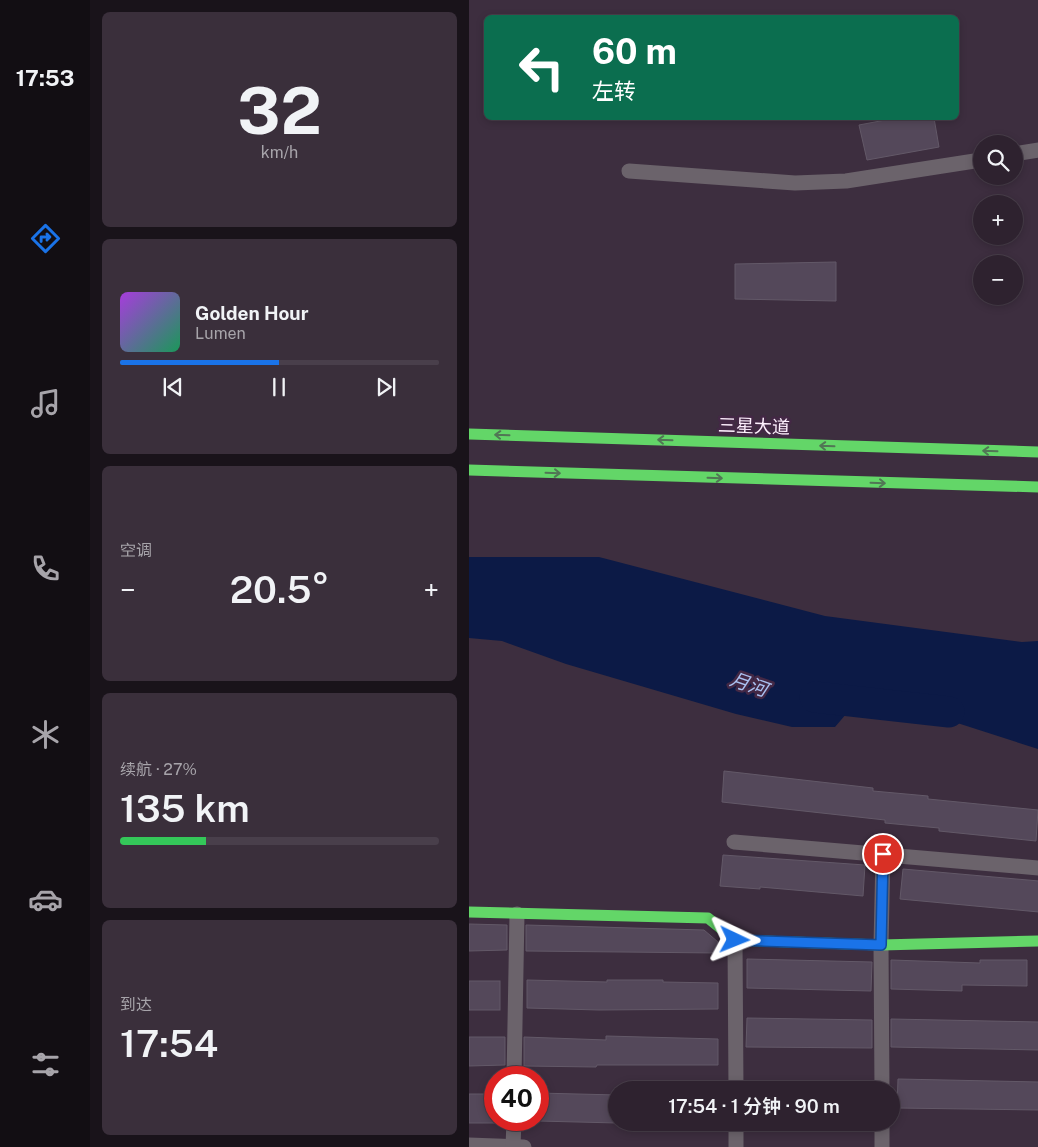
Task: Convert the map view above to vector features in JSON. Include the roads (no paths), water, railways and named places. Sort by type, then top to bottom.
[{"type":"street","points":[[1023,152],[1038,150]]},
{"type":"street","points":[[629,171],[795,184],[846,181],[973,161]]},
{"type":"street","name":"三星大道","points":[[469,434],[1038,452]]},
{"type":"street","points":[[469,470],[1038,488]]},
{"type":"street","points":[[734,842],[1038,868]]},
{"type":"street","points":[[881,1081],[883,854]]},
{"type":"street","points":[[469,912],[708,918],[735,940],[881,945],[1038,941]]},
{"type":"street","points":[[514,1066],[517,914]]},
{"type":"street","points":[[735,940],[736,1081]]},
{"type":"street","points":[[513,1147],[514,1131]]},
{"type":"street","points":[[736,1131],[736,1147]]},
{"type":"street","points":[[882,1131],[882,1147]]},
{"type":"street","points":[[469,1145],[524,1147]]},
{"type":"water","points":[[469,557],[599,557],[825,616],[1022,642],[1038,641],[1038,749],[864,693],[835,727],[792,727],[736,714],[566,664],[502,641],[469,638]]},
{"type":"waterway","name":"月河","points":[[815,697],[949,712]]}]
